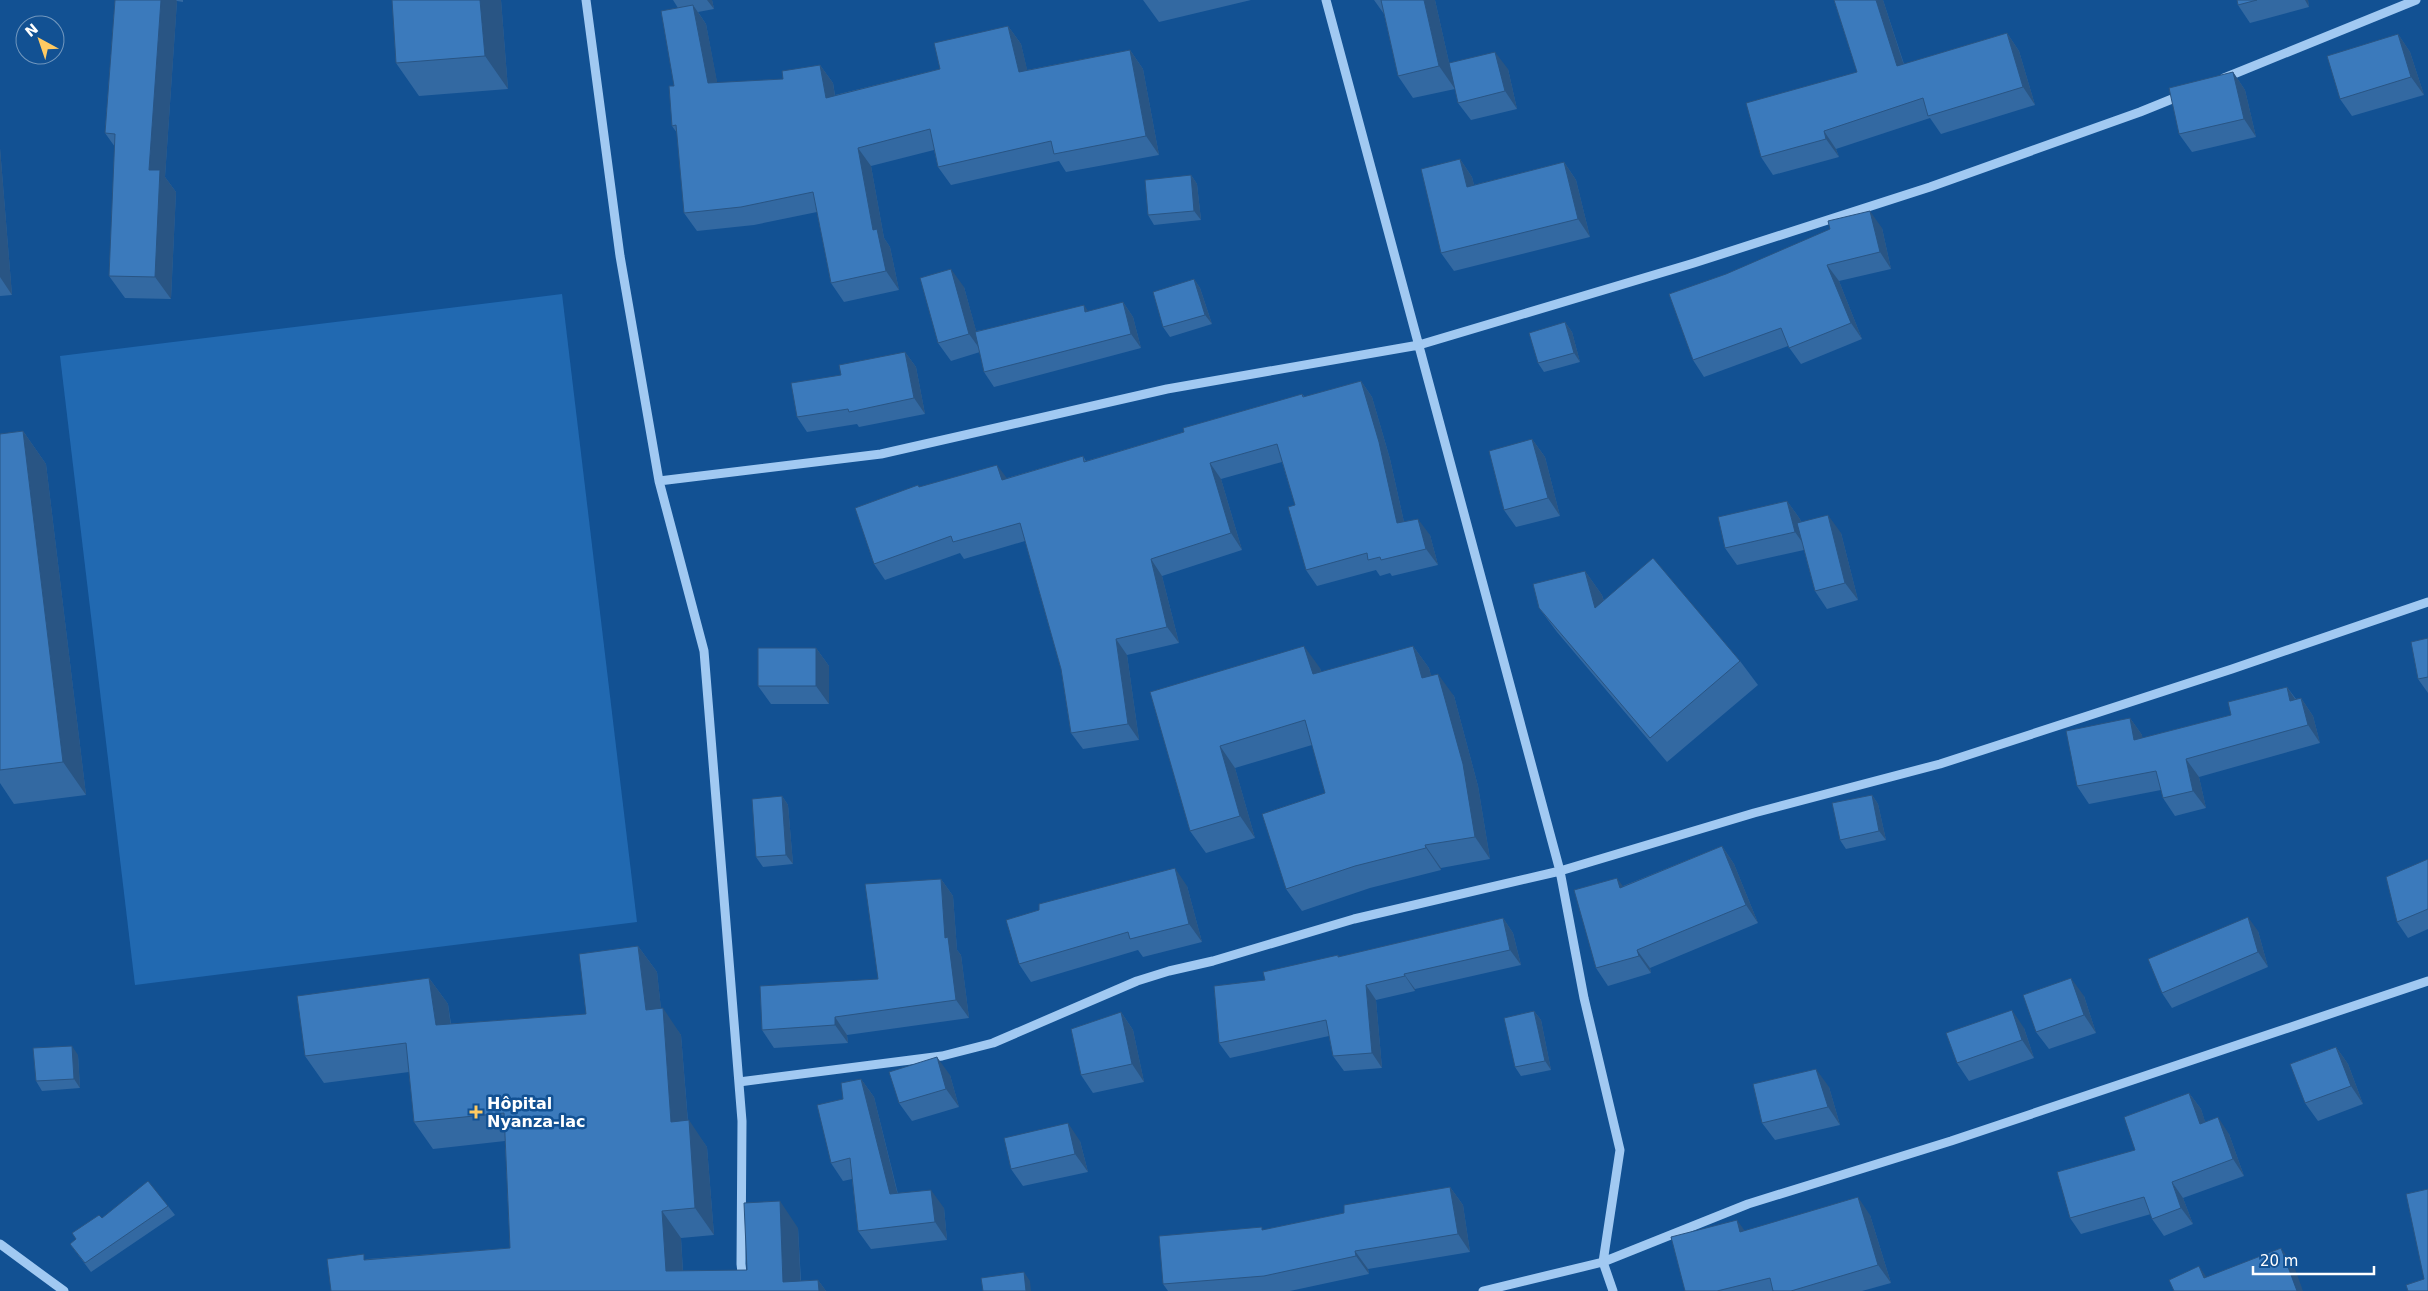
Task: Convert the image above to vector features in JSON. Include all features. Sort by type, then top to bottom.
[{"type":"street","points":[[586,0],[620,256],[659,481],[704,651],[742,1120],[741,1264],[744,1291]]},
{"type":"street","points":[[1326,0],[1560,871],[1584,998],[1620,1150],[1603,1262],[1613,1291]]},
{"type":"street","points":[[2212,82],[2416,0]]},
{"type":"street","points":[[659,481],[881,454],[1167,389],[1419,345],[1685,266],[1930,187],[2140,112],[2194,90]]},
{"type":"street","points":[[739,1082],[942,1056],[993,1043],[1137,981],[1169,971],[1213,961],[1354,920],[1560,871],[1754,812],[1940,764],[2232,669],[2428,602]]},
{"type":"street","points":[[1484,1291],[1603,1262],[1748,1204],[1951,1141],[2428,981]]},
{"type":"street","points":[[0,1244],[64,1291]]},
{"type":"shaded area","points":[[562,294],[637,922],[135,985],[60,356]]},
{"type":"building","points":[[115,0],[161,0],[149,170],[160,170],[155,277],[109,276],[115,134],[105,133]]},
{"type":"building","points":[[392,0],[480,0],[485,56],[396,63]]},
{"type":"building","points":[[1381,0],[1424,0],[1439,66],[1398,76]]},
{"type":"building","points":[[1834,0],[1876,0],[1897,66],[2007,33],[2023,87],[1928,116],[1923,98],[1824,131],[1826,139],[1761,157],[1746,103],[1857,72]]},
{"type":"building","points":[[2237,0],[2257,0],[2238,5]]},
{"type":"building","points":[[693,5],[708,83],[783,79],[782,71],[820,65],[826,98],[940,69],[934,43],[1008,26],[1019,72],[1130,50],[1146,136],[1054,154],[1051,141],[938,167],[930,129],[858,148],[873,230],[877,229],[886,271],[831,283],[813,192],[741,207],[684,213],[676,125],[672,126],[669,86],[674,86],[661,11]]},
{"type":"building","points":[[2398,34],[2411,77],[2340,99],[2327,56]]},
{"type":"building","points":[[1495,52],[1505,91],[1458,103],[1449,63]]},
{"type":"building","points":[[2233,72],[2244,119],[2179,134],[2169,88]]},
{"type":"building","points":[[1460,159],[1467,187],[1564,162],[1578,219],[1441,253],[1421,169]]},
{"type":"building","points":[[1191,175],[1194,211],[1148,215],[1145,180]]},
{"type":"building","points":[[1870,211],[1880,252],[1827,265],[1851,323],[1789,348],[1781,328],[1693,360],[1669,294],[1726,274],[1830,229],[1828,221]]},
{"type":"building","points":[[951,269],[969,334],[938,343],[920,278]]},
{"type":"building","points":[[1194,279],[1205,315],[1163,327],[1153,292]]},
{"type":"building","points":[[1123,302],[1131,334],[984,372],[975,332],[1084,305],[1085,312]]},
{"type":"building","points":[[1565,322],[1574,353],[1538,363],[1529,333]]},
{"type":"building","points":[[905,352],[914,398],[849,412],[848,409],[797,417],[791,383],[841,375],[839,365]]},
{"type":"building","points":[[1361,381],[1379,442],[1397,523],[1418,519],[1426,549],[1381,560],[1380,557],[1368,560],[1367,553],[1306,570],[1288,507],[1295,505],[1277,444],[1210,463],[1231,533],[1151,559],[1167,627],[1116,639],[1128,724],[1071,733],[1061,669],[1020,523],[953,542],[951,536],[874,564],[855,508],[918,485],[919,487],[997,465],[1002,480],[1083,456],[1084,462],[1184,432],[1183,428],[1302,394],[1303,397]]},
{"type":"building","points":[[23,431],[63,762],[0,770],[0,434]]},
{"type":"building","points":[[1532,439],[1548,498],[1504,510],[1489,451]]},
{"type":"building","points":[[1787,501],[1795,532],[1725,548],[1718,517]]},
{"type":"building","points":[[1828,515],[1845,583],[1815,591],[1797,523]]},
{"type":"building","points":[[1653,558],[1740,661],[1650,738],[1539,608],[1533,584],[1585,571],[1595,608]]},
{"type":"building","points":[[2428,638],[2428,677],[2418,679],[2411,642]]},
{"type":"building","points":[[1304,646],[1313,674],[1413,646],[1422,678],[1438,674],[1463,764],[1475,837],[1425,845],[1426,848],[1355,866],[1286,889],[1262,814],[1325,793],[1305,720],[1220,746],[1240,816],[1190,831],[1150,692]]},
{"type":"building","points":[[758,648],[816,648],[816,686],[758,686]]},
{"type":"building","points":[[2287,687],[2290,701],[2301,698],[2308,725],[2186,759],[2193,791],[2163,798],[2156,771],[2077,786],[2066,731],[2130,718],[2134,740],[2231,715],[2228,702]]},
{"type":"building","points":[[1872,795],[1879,831],[1840,840],[1832,803]]},
{"type":"building","points":[[782,796],[786,855],[756,857],[752,799]]},
{"type":"building","points":[[1722,846],[1746,905],[1637,950],[1639,956],[1596,968],[1574,890],[1617,878],[1620,888]]},
{"type":"building","points":[[2428,859],[2428,909],[2397,922],[2386,877]]},
{"type":"building","points":[[1175,868],[1189,924],[1130,939],[1128,932],[1019,964],[1006,920],[1039,910],[1039,904]]},
{"type":"building","points":[[941,879],[945,938],[948,937],[956,1000],[835,1017],[835,1025],[762,1030],[760,986],[878,979],[865,884]]},
{"type":"building","points":[[2248,917],[2258,952],[2162,993],[2148,959]]},
{"type":"building","points":[[1503,918],[1510,950],[1404,974],[1405,976],[1366,985],[1372,1053],[1333,1056],[1326,1020],[1219,1043],[1214,986],[1265,980],[1263,972],[1338,955],[1338,957]]},
{"type":"building","points":[[638,946],[646,1010],[663,1008],[671,1122],[689,1120],[695,1208],[662,1211],[666,1271],[747,1270],[744,1203],[780,1201],[783,1282],[818,1280],[819,1291],[331,1291],[327,1259],[364,1254],[364,1260],[510,1248],[504,1113],[414,1122],[406,1043],[305,1056],[297,996],[429,978],[436,1025],[586,1014],[579,954]]},
{"type":"building","points":[[2071,978],[2084,1015],[2036,1032],[2023,995]]},
{"type":"building","points":[[2012,1010],[2022,1040],[1957,1063],[1946,1033]]},
{"type":"building","points":[[1534,1011],[1545,1061],[1515,1067],[1504,1018]]},
{"type":"building","points":[[1121,1012],[1132,1064],[1081,1075],[1071,1029]]},
{"type":"building","points":[[72,1046],[74,1079],[36,1081],[33,1048]]},
{"type":"building","points":[[2336,1047],[2351,1086],[2305,1103],[2290,1064]]},
{"type":"building","points":[[937,1057],[946,1089],[899,1103],[889,1072]]},
{"type":"building","points":[[1816,1069],[1828,1107],[1762,1123],[1753,1084]]},
{"type":"building","points":[[861,1079],[890,1194],[931,1190],[935,1222],[858,1231],[850,1158],[831,1163],[817,1105],[843,1099],[841,1083]]},
{"type":"building","points":[[2189,1093],[2200,1124],[2218,1117],[2233,1159],[2172,1182],[2181,1208],[2152,1219],[2144,1197],[2070,1218],[2057,1172],[2135,1150],[2124,1117]]},
{"type":"building","points":[[1068,1123],[1075,1154],[1011,1169],[1004,1138]]},
{"type":"building","points":[[148,1181],[168,1206],[85,1263],[70,1244],[76,1239],[72,1233],[99,1215],[102,1218]]},
{"type":"building","points":[[1450,1187],[1458,1234],[1355,1251],[1356,1256],[1264,1276],[1163,1284],[1159,1236],[1262,1227],[1262,1230],[1344,1213],[1344,1205]]},
{"type":"building","points":[[2428,1189],[2428,1291],[2408,1291],[2406,1285],[2424,1279],[2406,1194]]},
{"type":"building","points":[[1858,1197],[1878,1265],[1791,1291],[1773,1291],[1770,1278],[1717,1291],[1685,1291],[1671,1237],[1737,1220],[1740,1232]]},
{"type":"building","points":[[2281,1248],[2297,1291],[2174,1291],[2169,1280],[2199,1266],[2204,1278]]},
{"type":"building","points":[[1024,1272],[1026,1291],[983,1291],[981,1278]]},
{"type":"place","name":"Hôpital Nyanza-lac","points":[[476,1112]]}]
